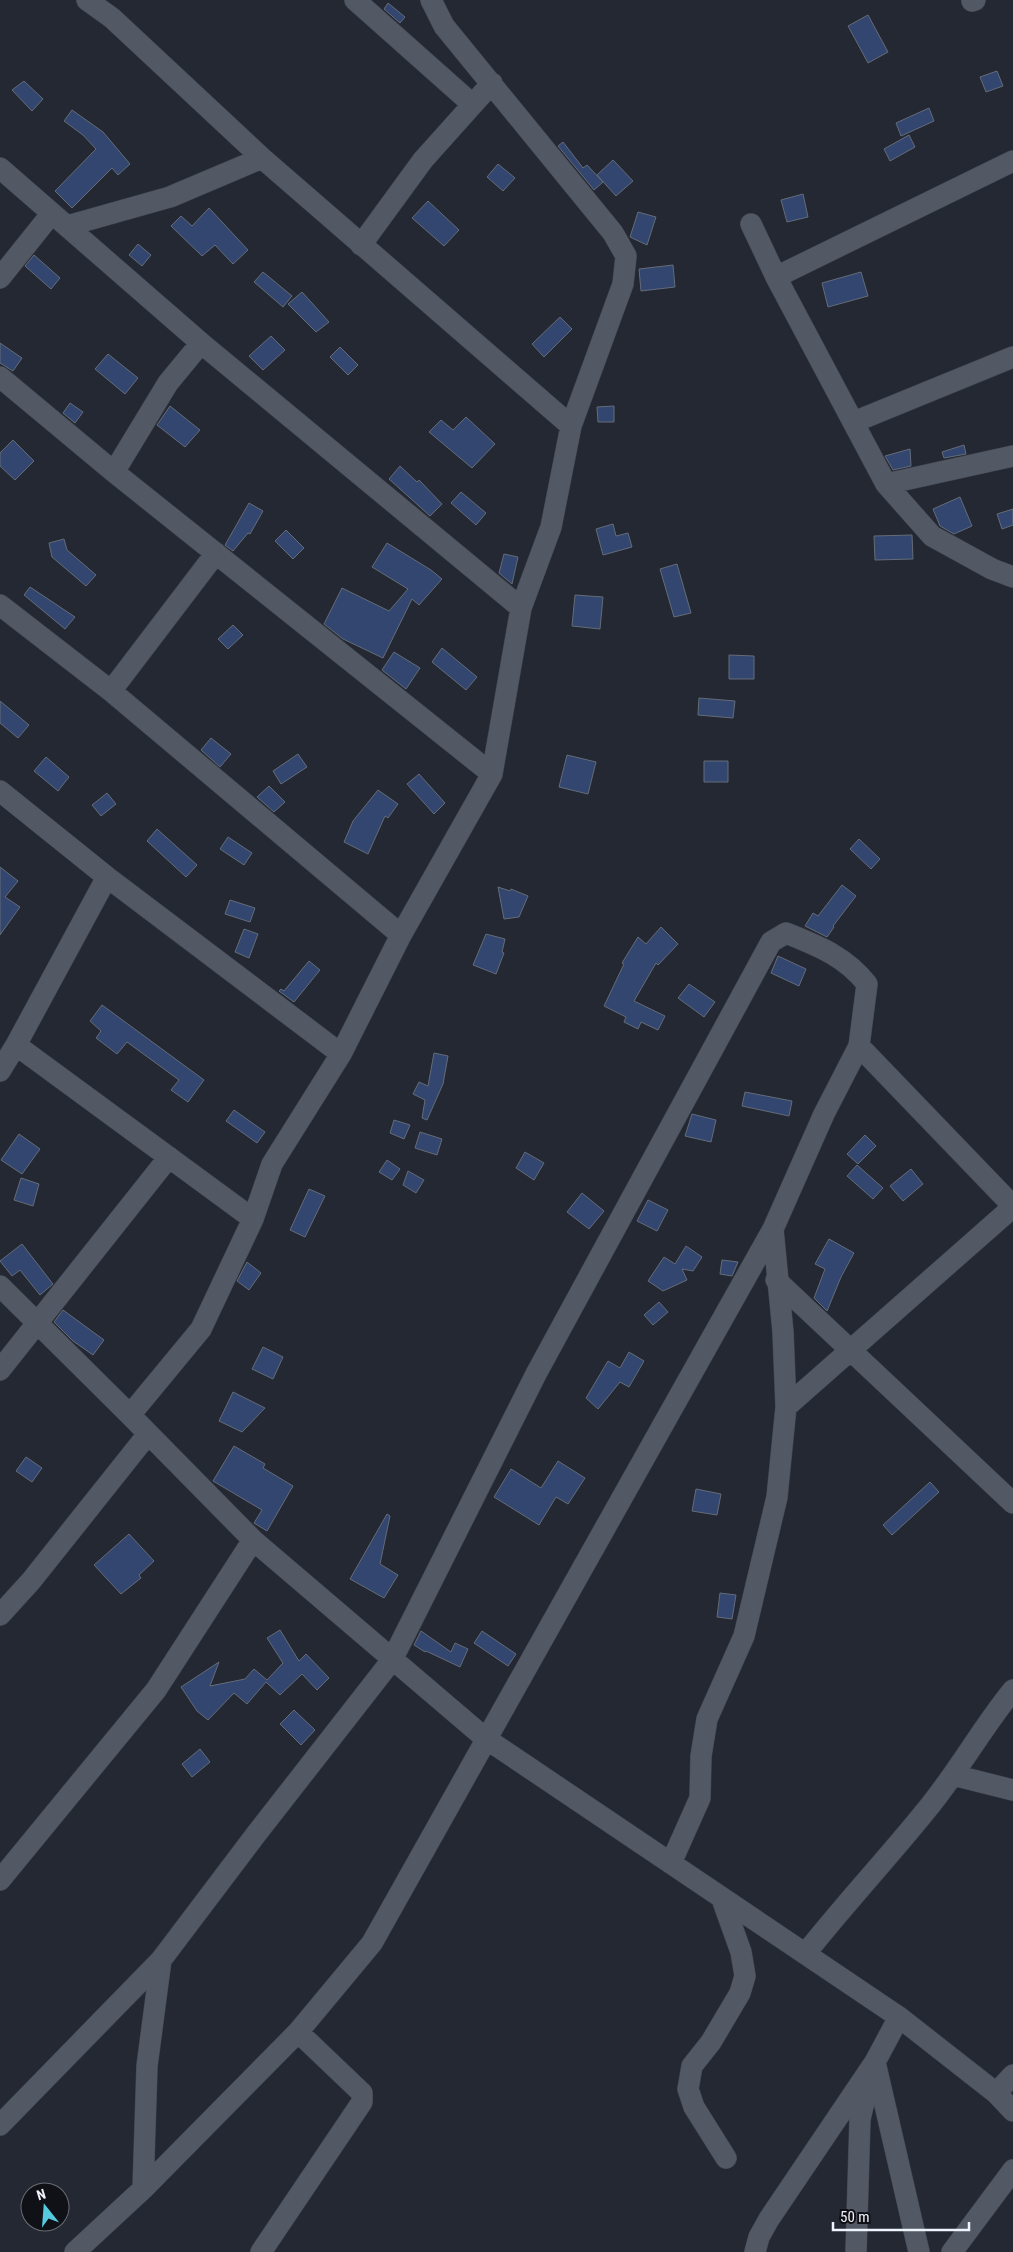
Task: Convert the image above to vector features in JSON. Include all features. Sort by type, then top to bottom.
[{"type":"street","points":[[87,0],[112,18],[262,158],[571,426]]},
{"type":"street","points":[[355,0],[472,104]]},
{"type":"street","points":[[130,1415],[201,1329],[253,1219],[272,1164],[341,1054],[401,935],[492,774],[521,608],[552,527],[571,426],[623,284],[626,256],[613,233],[444,26],[431,0]]},
{"type":"street","points":[[361,245],[423,160],[492,83]]},
{"type":"street","points":[[0,278],[60,220],[170,197],[262,158]]},
{"type":"street","points":[[776,277],[1013,160]]},
{"type":"street","points":[[0,168],[201,343],[521,608]]},
{"type":"street","points":[[751,224],[776,277],[886,484],[932,536],[992,569],[1013,577]]},
{"type":"street","points":[[114,472],[168,383],[201,343]]},
{"type":"street","points":[[854,422],[1013,357]]},
{"type":"street","points":[[0,377],[114,472],[492,774]]},
{"type":"street","points":[[886,484],[1013,456]]},
{"type":"street","points":[[111,691],[216,553]]},
{"type":"street","points":[[0,605],[111,691],[401,935]]},
{"type":"street","points":[[0,791],[107,877],[341,1054]]},
{"type":"street","points":[[0,1070],[16,1045],[107,877]]},
{"type":"street","points":[[0,2125],[161,1960],[392,1660],[536,1374],[771,942],[786,933],[823,948],[855,968],[867,984],[859,1046],[824,1114],[773,1229],[577,1579],[485,1738],[372,1942],[298,2032],[143,2189],[75,2252]]},
{"type":"street","points":[[16,1045],[253,1219]]},
{"type":"street","points":[[786,1407],[1013,1207],[859,1046]]},
{"type":"street","points":[[0,1370],[169,1157]]},
{"type":"street","points":[[672,1863],[700,1798],[701,1756],[707,1719],[744,1636],[777,1497],[786,1407],[783,1332],[776,1280],[773,1229]]},
{"type":"street","points":[[776,1280],[852,1349],[1013,1503]]},
{"type":"street","points":[[0,1286],[253,1540],[485,1738],[899,2017],[996,2093],[1013,2112]]},
{"type":"street","points":[[0,1616],[31,1581],[148,1434]]},
{"type":"street","points":[[0,1880],[156,1690],[253,1540]]},
{"type":"street","points":[[806,1953],[842,1907],[924,1814],[954,1775],[988,1721],[1013,1690]]},
{"type":"street","points":[[954,1775],[1013,1790]]},
{"type":"street","points":[[722,1899],[741,1952],[745,1976],[740,1993],[711,2042],[692,2066],[688,2089],[694,2107],[726,2158]]},
{"type":"street","points":[[143,2189],[147,2066],[161,1960]]},
{"type":"street","points":[[856,2252],[860,2119],[865,2098],[899,2017]]},
{"type":"street","points":[[261,2252],[362,2102],[362,2093],[298,2032]]},
{"type":"street","points":[[755,2252],[759,2237],[769,2219],[877,2067]]},
{"type":"street","points":[[877,2067],[919,2252]]},
{"type":"street","points":[[996,2093],[1013,2075]]},
{"type":"street","points":[[952,2252],[1013,2170]]},
{"type":"building","points":[[388,3],[405,17],[400,23],[384,9]]},
{"type":"building","points":[[868,15],[888,52],[868,63],[848,26]]},
{"type":"building","points":[[997,71],[1003,86],[986,92],[980,77]]},
{"type":"building","points":[[24,81],[43,99],[32,111],[12,90]]},
{"type":"building","points":[[929,108],[934,121],[901,136],[896,123]]},
{"type":"building","points":[[72,110],[103,132],[130,164],[118,175],[112,168],[72,208],[55,191],[96,149],[83,135],[64,121]]},
{"type":"building","points":[[909,135],[915,147],[890,161],[884,149]]},
{"type":"building","points":[[563,142],[583,168],[587,165],[603,182],[594,190],[558,146]]},
{"type":"building","points":[[613,160],[633,181],[616,196],[597,175]]},
{"type":"building","points":[[498,164],[515,178],[503,191],[487,177]]},
{"type":"building","points":[[803,194],[808,217],[787,222],[781,200]]},
{"type":"building","points":[[428,201],[459,230],[444,246],[412,218]]},
{"type":"building","points":[[209,208],[248,250],[233,264],[215,245],[202,256],[171,226],[181,216],[192,226]]},
{"type":"building","points":[[638,212],[656,217],[647,245],[630,237]]},
{"type":"building","points":[[138,244],[151,255],[142,266],[129,255]]},
{"type":"building","points":[[34,255],[60,278],[51,289],[25,266]]},
{"type":"building","points":[[673,265],[675,287],[641,291],[639,269]]},
{"type":"building","points":[[263,272],[292,296],[283,307],[254,282]]},
{"type":"building","points":[[861,272],[868,296],[828,307],[822,283]]},
{"type":"building","points":[[302,292],[329,322],[316,332],[288,304]]},
{"type":"building","points":[[560,317],[572,329],[544,357],[532,344]]},
{"type":"building","points":[[271,336],[285,350],[263,370],[249,356]]},
{"type":"building","points":[[0,343],[22,358],[13,371],[0,363]]},
{"type":"building","points":[[340,347],[358,365],[348,375],[330,357]]},
{"type":"building","points":[[108,354],[138,378],[125,394],[95,369]]},
{"type":"building","points":[[70,403],[83,412],[75,423],[63,413]]},
{"type":"building","points":[[170,406],[200,430],[185,447],[157,425]]},
{"type":"building","points":[[614,406],[614,422],[598,422],[597,407]]},
{"type":"building","points":[[466,417],[495,444],[472,468],[429,432],[441,420],[453,430]]},
{"type":"building","points":[[13,440],[34,461],[15,480],[0,466],[0,453]]},
{"type":"building","points":[[964,445],[966,454],[944,458],[942,452]]},
{"type":"building","points":[[910,449],[911,466],[893,470],[885,456]]},
{"type":"building","points":[[400,466],[417,482],[419,480],[442,504],[430,516],[389,479]]},
{"type":"building","points":[[461,492],[486,513],[476,525],[451,503]]},
{"type":"building","points":[[960,497],[972,526],[954,534],[940,526],[933,509]]},
{"type":"building","points":[[249,503],[263,511],[250,534],[248,533],[233,551],[225,545]]},
{"type":"building","points":[[1013,509],[1013,525],[1002,529],[997,514]]},
{"type":"building","points":[[613,524],[616,536],[628,533],[632,547],[603,555],[596,529]]},
{"type":"building","points":[[286,530],[304,548],[293,559],[275,541]]},
{"type":"building","points":[[912,535],[913,559],[875,560],[874,536]]},
{"type":"building","points":[[64,539],[67,550],[96,575],[86,586],[52,557],[49,543]]},
{"type":"building","points":[[387,543],[431,570],[442,579],[419,605],[412,599],[383,658],[343,639],[324,624],[342,588],[389,611],[408,589],[372,567]]},
{"type":"building","points":[[504,554],[518,557],[512,584],[499,573]]},
{"type":"building","points":[[677,564],[691,613],[674,617],[660,569]]},
{"type":"building","points":[[30,587],[75,617],[65,629],[24,595]]},
{"type":"building","points":[[575,595],[603,597],[600,629],[572,626]]},
{"type":"building","points":[[233,625],[243,635],[228,649],[218,639]]},
{"type":"building","points":[[442,648],[477,677],[466,690],[432,662]]},
{"type":"building","points":[[394,652],[420,668],[406,689],[382,670]]},
{"type":"building","points":[[729,655],[754,656],[754,679],[729,679]]},
{"type":"building","points":[[699,698],[735,701],[733,718],[698,715]]},
{"type":"building","points":[[0,701],[29,725],[18,738],[0,723]]},
{"type":"building","points":[[211,738],[231,754],[220,767],[201,750]]},
{"type":"building","points":[[298,754],[307,767],[281,784],[273,771]]},
{"type":"building","points":[[567,755],[596,762],[588,794],[559,787]]},
{"type":"building","points":[[46,757],[69,777],[58,791],[34,771]]},
{"type":"building","points":[[704,761],[728,761],[728,782],[704,782]]},
{"type":"building","points":[[419,774],[445,803],[434,814],[407,784]]},
{"type":"building","points":[[269,786],[285,802],[274,812],[257,797]]},
{"type":"building","points":[[378,790],[398,804],[388,818],[385,816],[368,854],[344,842],[353,821]]},
{"type":"building","points":[[107,793],[116,804],[101,816],[92,805]]},
{"type":"building","points":[[157,829],[197,865],[186,877],[147,841]]},
{"type":"building","points":[[228,837],[252,853],[244,865],[220,849]]},
{"type":"building","points":[[859,839],[880,859],[871,869],[850,849]]},
{"type":"building","points":[[0,867],[18,881],[5,897],[20,907],[0,935]]},
{"type":"building","points":[[842,885],[856,896],[827,937],[805,926],[813,913],[818,916]]},
{"type":"building","points":[[498,887],[510,891],[511,889],[528,896],[519,917],[504,919]]},
{"type":"building","points":[[230,900],[255,908],[250,922],[225,914]]},
{"type":"building","points":[[661,927],[678,944],[658,965],[656,963],[634,1001],[665,1016],[658,1030],[641,1022],[638,1029],[624,1022],[626,1017],[604,1006],[624,964],[622,963],[638,937],[646,944]]},
{"type":"building","points":[[244,929],[258,934],[249,958],[235,952]]},
{"type":"building","points":[[486,934],[505,939],[502,952],[504,953],[496,974],[473,965]]},
{"type":"building","points":[[778,956],[806,969],[799,986],[771,973]]},
{"type":"building","points":[[309,961],[320,970],[294,1002],[279,991],[281,989],[284,991]]},
{"type":"building","points":[[689,984],[715,1002],[704,1017],[678,998]]},
{"type":"building","points":[[102,1005],[204,1080],[188,1102],[171,1090],[179,1080],[127,1042],[117,1054],[96,1038],[101,1031],[90,1021]]},
{"type":"building","points":[[434,1053],[448,1056],[443,1084],[427,1120],[422,1118],[425,1100],[413,1094],[419,1082],[428,1086]]},
{"type":"building","points":[[745,1092],[792,1101],[789,1116],[742,1106]]},
{"type":"building","points":[[234,1110],[265,1132],[257,1143],[226,1121]]},
{"type":"building","points":[[692,1114],[716,1120],[711,1142],[685,1136]]},
{"type":"building","points":[[394,1120],[410,1125],[404,1139],[390,1133]]},
{"type":"building","points":[[420,1132],[442,1139],[437,1155],[415,1148]]},
{"type":"building","points":[[19,1134],[40,1149],[22,1174],[1,1160]]},
{"type":"building","points":[[865,1135],[876,1146],[858,1164],[847,1154]]},
{"type":"building","points":[[525,1152],[544,1163],[534,1180],[516,1168]]},
{"type":"building","points":[[387,1160],[400,1169],[392,1180],[379,1172]]},
{"type":"building","points":[[857,1165],[883,1188],[873,1199],[847,1176]]},
{"type":"building","points":[[911,1169],[923,1184],[903,1201],[890,1186]]},
{"type":"building","points":[[408,1171],[424,1180],[416,1193],[403,1185]]},
{"type":"building","points":[[21,1178],[39,1184],[33,1206],[14,1200]]},
{"type":"building","points":[[309,1189],[325,1196],[305,1237],[290,1230]]},
{"type":"building","points":[[582,1193],[604,1211],[589,1229],[567,1212]]},
{"type":"building","points":[[648,1200],[668,1210],[657,1231],[637,1221]]},
{"type":"building","points":[[829,1239],[854,1253],[841,1277],[827,1311],[814,1298],[825,1269],[815,1264]]},
{"type":"building","points":[[22,1244],[53,1284],[40,1295],[20,1270],[12,1276],[0,1261]]},
{"type":"building","points":[[686,1246],[702,1257],[693,1271],[682,1269],[687,1280],[663,1291],[648,1281],[664,1257],[675,1264]]},
{"type":"building","points":[[722,1260],[738,1262],[732,1276],[720,1274]]},
{"type":"building","points":[[247,1262],[261,1273],[249,1290],[237,1281]]},
{"type":"building","points":[[659,1302],[668,1312],[653,1325],[644,1315]]},
{"type":"building","points":[[63,1310],[104,1340],[93,1355],[73,1341],[54,1322]]},
{"type":"building","points":[[263,1347],[283,1357],[273,1379],[252,1369]]},
{"type":"building","points":[[629,1352],[644,1361],[629,1387],[620,1382],[598,1409],[586,1398],[608,1361],[620,1368]]},
{"type":"building","points":[[233,1392],[265,1408],[242,1432],[219,1421]]},
{"type":"building","points":[[234,1446],[265,1464],[263,1468],[293,1486],[267,1531],[254,1523],[262,1510],[213,1481]]},
{"type":"building","points":[[26,1457],[42,1468],[32,1482],[16,1471]]},
{"type":"building","points":[[558,1461],[585,1478],[568,1504],[556,1497],[539,1525],[494,1497],[511,1469],[541,1488]]},
{"type":"building","points":[[930,1482],[939,1492],[892,1535],[883,1525]]},
{"type":"building","points":[[696,1489],[721,1494],[717,1515],[692,1511]]},
{"type":"building","points":[[387,1514],[390,1516],[380,1564],[398,1575],[384,1598],[350,1579]]},
{"type":"building","points":[[129,1534],[154,1561],[139,1575],[141,1578],[121,1594],[94,1565]]},
{"type":"building","points":[[720,1593],[736,1595],[732,1619],[717,1617]]},
{"type":"building","points":[[280,1630],[299,1661],[306,1654],[329,1678],[317,1690],[302,1674],[280,1695],[266,1682],[247,1704],[234,1693],[208,1720],[197,1711],[181,1687],[219,1662],[210,1686],[245,1679],[254,1669],[267,1680],[283,1663],[267,1638]]},
{"type":"building","points":[[421,1631],[451,1652],[455,1643],[468,1649],[460,1667],[425,1652],[414,1645]]},
{"type":"building","points":[[482,1631],[516,1654],[508,1666],[474,1643]]},
{"type":"building","points":[[294,1710],[315,1730],[301,1745],[280,1724]]},
{"type":"building","points":[[200,1749],[210,1762],[192,1777],[182,1764]]}]
